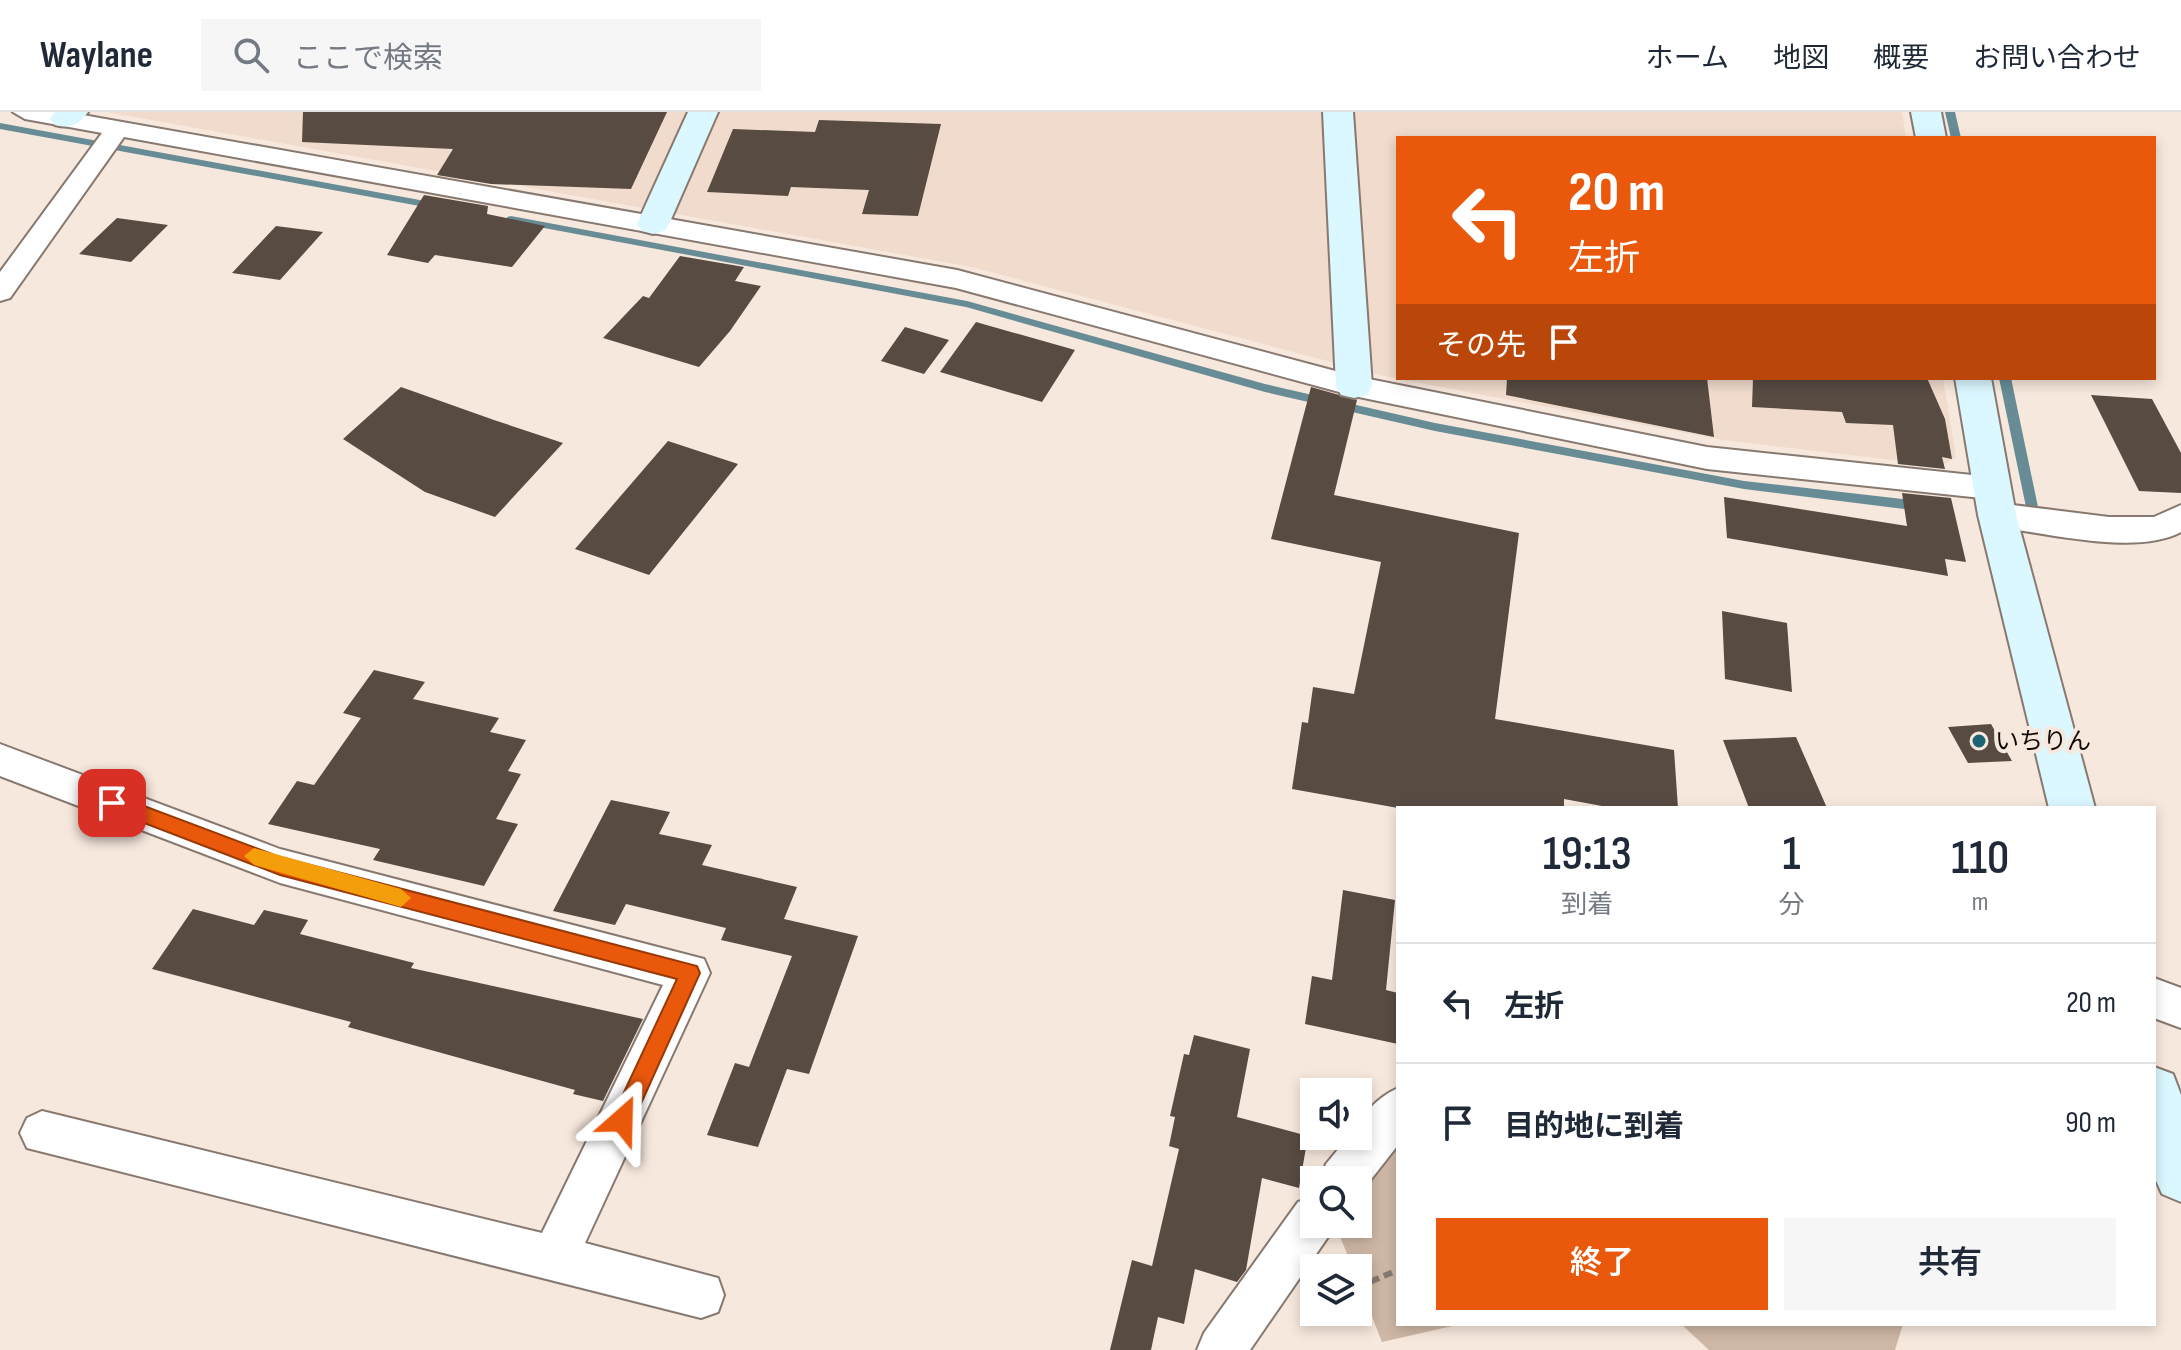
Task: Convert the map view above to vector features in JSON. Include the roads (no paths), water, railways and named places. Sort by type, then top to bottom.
[{"type":"street","points":[[25,112],[69,116],[108,140],[653,224],[957,279],[1354,386],[1707,458],[1994,502],[2109,529],[2159,529],[2181,517]]},
{"type":"street","points":[[653,224],[703,112]]},
{"type":"street","points":[[1338,112],[1354,386]]},
{"type":"street","points":[[1926,112],[1931,136]]},
{"type":"street","points":[[0,292],[108,140]]},
{"type":"street","points":[[1973,380],[1994,502],[2071,806]]},
{"type":"street","points":[[0,760],[280,866],[690,973],[554,1259]]},
{"type":"street","points":[[2156,999],[2181,1008]]},
{"type":"street","points":[[2156,1099],[2181,1175]]},
{"type":"street","points":[[1353,1166],[1396,1112]]},
{"type":"street","points":[[42,1133],[701,1295]]},
{"type":"street","points":[[1221,1350],[1300,1238]]},
{"type":"waterway","points":[[1950,112],[1956,136]]},
{"type":"waterway","points":[[0,126],[436,206]]},
{"type":"waterway","points":[[511,219],[967,304],[1265,388],[1435,427],[1744,485],[1920,506]]},
{"type":"waterway","points":[[2005,380],[2032,507]]},
{"type":"place","name":"いちりん","points":[[1979,741]]}]
